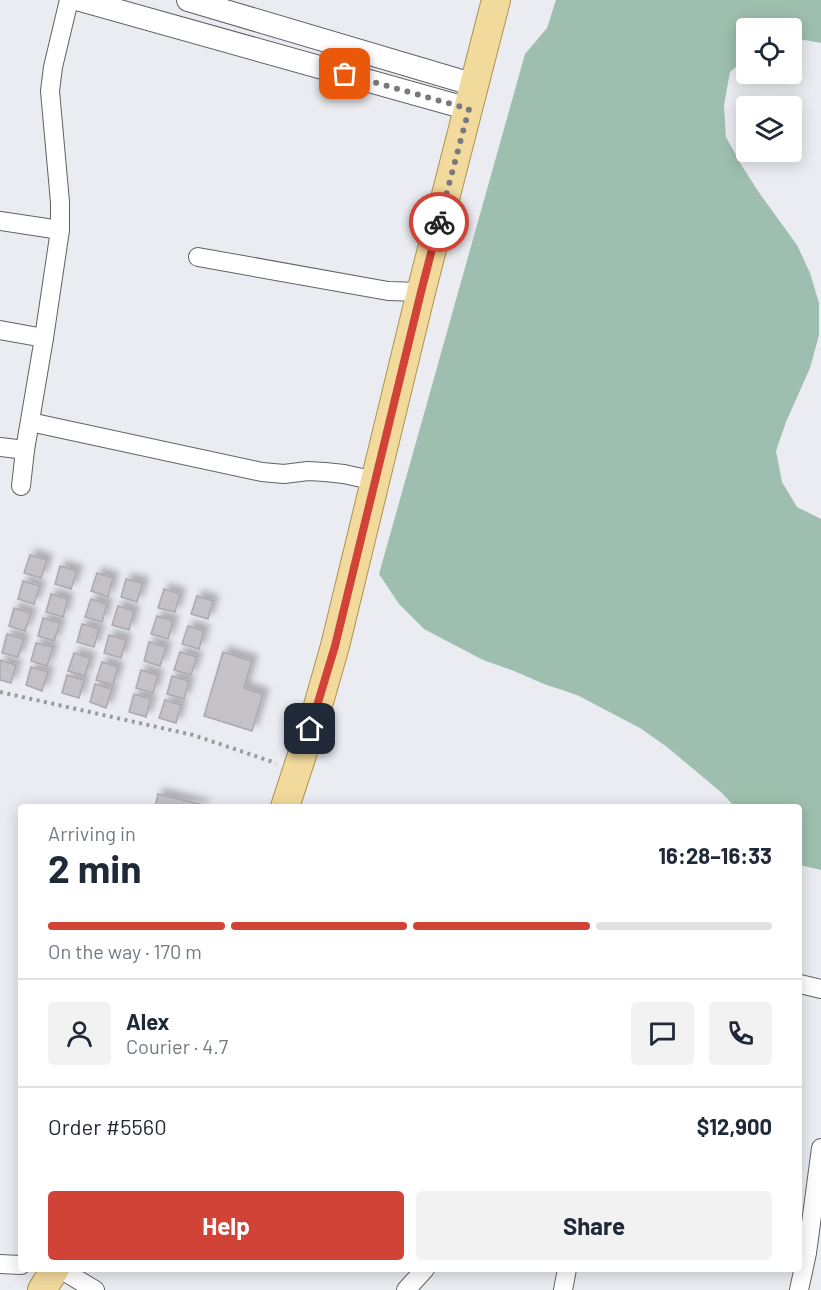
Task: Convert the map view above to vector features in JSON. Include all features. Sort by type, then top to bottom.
[{"type":"main road","points":[[286,804],[335,646],[421,292],[496,0]]},
{"type":"main road","points":[[42,1290],[53,1272]]},
{"type":"street","points":[[21,486],[60,230],[60,202],[50,91],[53,67],[69,0]]},
{"type":"street","points":[[80,0],[472,97]]},
{"type":"street","points":[[188,0],[472,97]]},
{"type":"street","points":[[0,221],[60,230]]},
{"type":"street","points":[[198,258],[388,291],[421,292]]},
{"type":"street","points":[[0,330],[44,338]]},
{"type":"street","points":[[30,422],[262,472],[284,474],[308,471],[325,472],[375,481]]},
{"type":"street","points":[[0,447],[25,450]]},
{"type":"street","points":[[802,984],[821,989]]},
{"type":"street","points":[[799,1290],[807,1253],[821,1148]]},
{"type":"street","points":[[0,1264],[18,1265]]},
{"type":"street","points":[[65,1272],[95,1290]]},
{"type":"street","points":[[406,1290],[422,1272]]},
{"type":"street","points":[[563,1290],[566,1272]]},
{"type":"path","points":[[0,692],[193,735],[297,770]]},
{"type":"green space","points":[[556,0],[821,0],[821,43],[802,40],[802,18],[736,18],[736,67],[730,72],[724,105],[726,137],[736,155],[736,162],[740,162],[797,245],[810,273],[819,303],[819,335],[810,368],[776,451],[782,482],[797,507],[821,519],[821,870],[802,865],[802,804],[732,804],[667,747],[640,728],[577,695],[483,660],[424,629],[399,604],[379,574],[525,54],[547,28]]},
{"type":"building","points":[[30,555],[47,560],[41,578],[24,573]]},
{"type":"building","points":[[60,566],[77,571],[71,589],[55,584]]},
{"type":"building","points":[[97,573],[113,578],[108,597],[91,591]]},
{"type":"building","points":[[126,579],[143,583],[137,602],[121,597]]},
{"type":"building","points":[[23,581],[40,586],[34,604],[18,599]]},
{"type":"building","points":[[164,589],[180,594],[175,612],[158,608]]},
{"type":"building","points":[[51,594],[68,599],[63,617],[46,612]]},
{"type":"building","points":[[197,596],[213,601],[208,619],[191,614]]},
{"type":"building","points":[[91,599],[107,604],[102,622],[85,617]]},
{"type":"building","points":[[118,606],[134,611],[129,630],[112,625]]},
{"type":"building","points":[[14,608],[31,613],[25,631],[9,626]]},
{"type":"building","points":[[157,616],[173,621],[168,639],[151,634]]},
{"type":"building","points":[[43,618],[60,623],[54,641],[38,636]]},
{"type":"building","points":[[82,624],[99,629],[94,647],[77,642]]},
{"type":"building","points":[[188,626],[204,631],[199,649],[182,644]]},
{"type":"building","points":[[7,634],[24,639],[18,657],[2,653]]},
{"type":"building","points":[[109,635],[126,640],[121,658],[104,653]]},
{"type":"building","points":[[149,642],[166,647],[160,666],[144,661]]},
{"type":"building","points":[[36,643],[53,647],[47,666],[31,661]]},
{"type":"building","points":[[180,652],[197,657],[191,675],[174,670]]},
{"type":"building","points":[[223,652],[252,661],[244,688],[263,694],[252,731],[204,716]]},
{"type":"building","points":[[74,653],[90,658],[85,676],[68,671]]},
{"type":"building","points":[[0,660],[16,665],[11,683],[0,680]]},
{"type":"building","points":[[102,662],[118,667],[113,685],[96,680]]},
{"type":"building","points":[[31,667],[48,672],[42,691],[26,685]]},
{"type":"building","points":[[141,670],[158,675],[153,693],[136,688]]},
{"type":"building","points":[[67,675],[84,680],[79,698],[62,693]]},
{"type":"building","points":[[172,676],[189,681],[184,699],[167,694]]},
{"type":"building","points":[[95,684],[112,689],[106,708],[90,702]]},
{"type":"building","points":[[134,694],[151,699],[146,717],[129,712]]},
{"type":"building","points":[[165,700],[181,705],[176,723],[159,718]]},
{"type":"building","points":[[158,794],[200,804],[156,804]]},
{"type":"way so far","points":[[345,74],[469,109],[439,222]]},
{"type":"route","points":[[310,729],[335,646],[439,222]]}]
